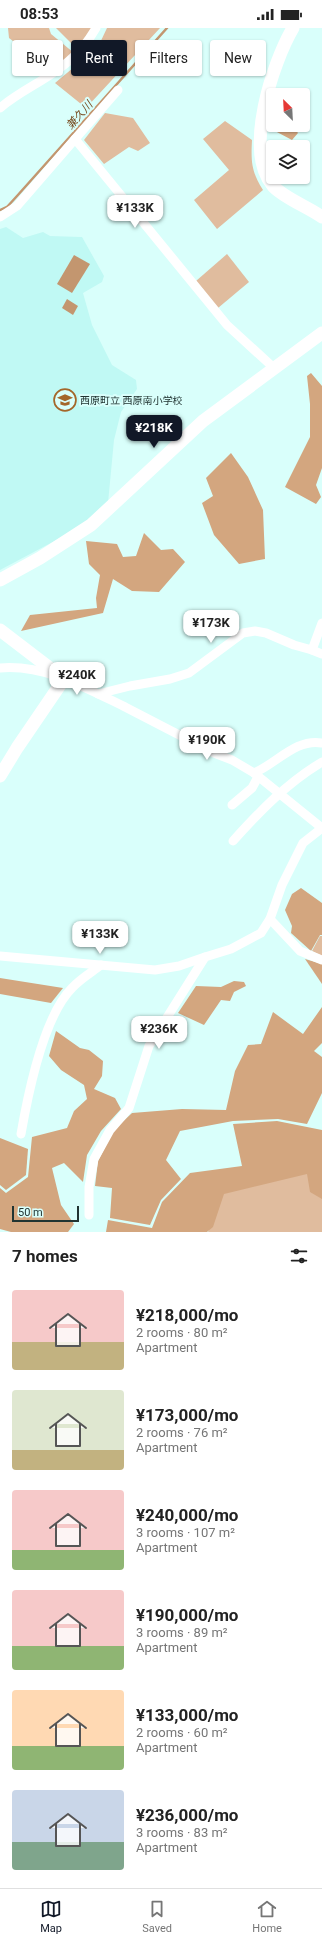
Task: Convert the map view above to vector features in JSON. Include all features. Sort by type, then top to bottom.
[{"type":"street","points":[[0,108],[15,95],[70,60],[85,46],[96,28]]},
{"type":"street","points":[[293,28],[280,52],[267,91],[262,126],[262,159],[264,169],[273,186],[322,217]]},
{"type":"street","points":[[0,217],[17,206],[118,90]]},
{"type":"street","points":[[75,139],[227,325],[274,368]]},
{"type":"street","points":[[0,580],[40,558],[91,525],[203,421],[322,333]]},
{"type":"street","points":[[312,650],[322,623]]},
{"type":"street","points":[[0,630],[64,679]]},
{"type":"street","points":[[98,694],[130,686],[175,678],[189,673],[243,633],[255,631],[266,633],[294,645],[322,654]]},
{"type":"street","points":[[0,668],[19,668],[64,679],[98,694],[214,753],[232,760],[256,775],[322,828],[303,843],[282,886],[270,919],[261,933],[231,949],[179,966],[155,970],[0,956]]},
{"type":"street","points":[[0,776],[17,748],[64,679]]},
{"type":"street","points":[[232,805],[252,788],[256,775],[263,769],[299,745],[322,742]]},
{"type":"street","points":[[232,841],[279,793],[302,774],[322,762]]},
{"type":"street","points":[[270,919],[300,951],[322,960]]},
{"type":"street","points":[[89,1215],[89,1187],[94,1159],[110,1130],[129,1108],[149,1046],[205,957]]},
{"type":"street","points":[[21,1134],[30,1086],[52,1022],[62,1000],[73,987],[101,965]]},
{"type":"shaded area","points":[[8,28],[49,28],[51,34],[58,40],[12,40],[9,38]]},
{"type":"shaded area","points":[[56,28],[93,28],[84,40],[71,40],[71,43]]},
{"type":"shaded area","points":[[107,28],[160,28],[149,40],[135,40],[135,55],[127,64],[127,40],[101,40]]},
{"type":"shaded area","points":[[63,44],[71,51],[71,55],[63,61]]},
{"type":"shaded area","points":[[71,70],[71,76],[116,76],[86,108],[55,83]]},
{"type":"shaded area","points":[[105,113],[133,118],[150,143],[138,151],[129,147],[104,164],[84,140]]},
{"type":"shaded area","points":[[225,121],[252,140],[254,171],[263,190],[217,229],[194,200],[229,170],[203,139]]},
{"type":"shaded area","points":[[277,132],[297,132],[292,140]]},
{"type":"shaded area","name":"西原町立 西原南小学校","points":[[6,227],[23,238],[43,232],[50,236],[82,237],[104,276],[102,282],[83,293],[92,325],[112,365],[136,380],[137,389],[121,412],[114,440],[108,503],[79,528],[0,570],[0,229]]},
{"type":"shaded area","points":[[227,254],[249,282],[218,308],[196,281]]},
{"type":"shaded area","points":[[74,255],[90,264],[72,293],[57,284]]},
{"type":"shaded area","points":[[67,299],[78,306],[73,315],[62,308]]},
{"type":"shaded area","points":[[311,373],[322,386],[322,468],[316,485],[321,497],[316,504],[285,487],[310,437],[310,404],[307,376]]},
{"type":"shaded area","points":[[231,453],[248,477],[263,510],[265,559],[239,564],[214,535],[202,503],[213,496],[206,478]]},
{"type":"shaded area","points":[[144,533],[161,550],[173,549],[185,562],[159,592],[132,591],[113,579],[103,613],[21,631],[30,615],[97,608],[96,598],[100,575],[89,564],[86,541],[117,544],[123,557],[136,556]]},
{"type":"shaded area","points":[[301,888],[322,903],[322,935],[320,935],[311,951],[291,933],[292,926],[285,910],[292,894]]},
{"type":"shaded area","points":[[320,936],[322,936],[322,956],[312,951]]},
{"type":"shaded area","points":[[305,959],[322,964],[322,984]]},
{"type":"shaded area","points":[[0,978],[63,988],[51,1003],[0,994]]},
{"type":"shaded area","points":[[234,981],[244,982],[246,986],[234,992],[230,1001],[221,1000],[204,1025],[178,1013],[196,986],[221,987]]},
{"type":"shaded area","points":[[322,1007],[322,1043],[314,1051],[322,1057],[322,1093],[307,1124],[278,1119],[233,1121],[180,1131],[166,1160],[181,1179],[161,1200],[150,1225],[110,1218],[112,1188],[95,1186],[98,1161],[114,1130],[132,1113],[182,1109],[226,1110],[235,1071],[248,1045],[261,1044],[273,1012],[303,1034]]},
{"type":"shaded area","points":[[56,1031],[80,1048],[89,1050],[103,1061],[102,1076],[94,1089],[115,1098],[121,1109],[101,1131],[87,1155],[83,1182],[64,1163],[52,1168],[61,1205],[74,1224],[68,1232],[11,1232],[0,1229],[0,1188],[6,1193],[28,1177],[32,1137],[67,1128],[74,1111],[87,1099],[84,1085],[61,1070],[49,1056]]},
{"type":"shaded area","points":[[277,1121],[322,1130],[322,1199],[310,1192],[307,1174],[224,1194],[213,1227],[207,1232],[106,1232],[108,1220],[152,1228],[162,1202],[190,1173],[242,1166],[233,1124]]},
{"type":"shaded area","points":[[0,1138],[28,1149],[26,1175],[6,1190],[0,1185]]},
{"type":"shaded area","points":[[322,1166],[322,1232],[208,1232],[215,1215],[219,1191]]},
{"type":"waterway","name":"兼久川","points":[[0,210],[7,207],[167,28]]},
{"type":"place","name":"西原町立 西原南小学校","points":[[65,400]]}]
